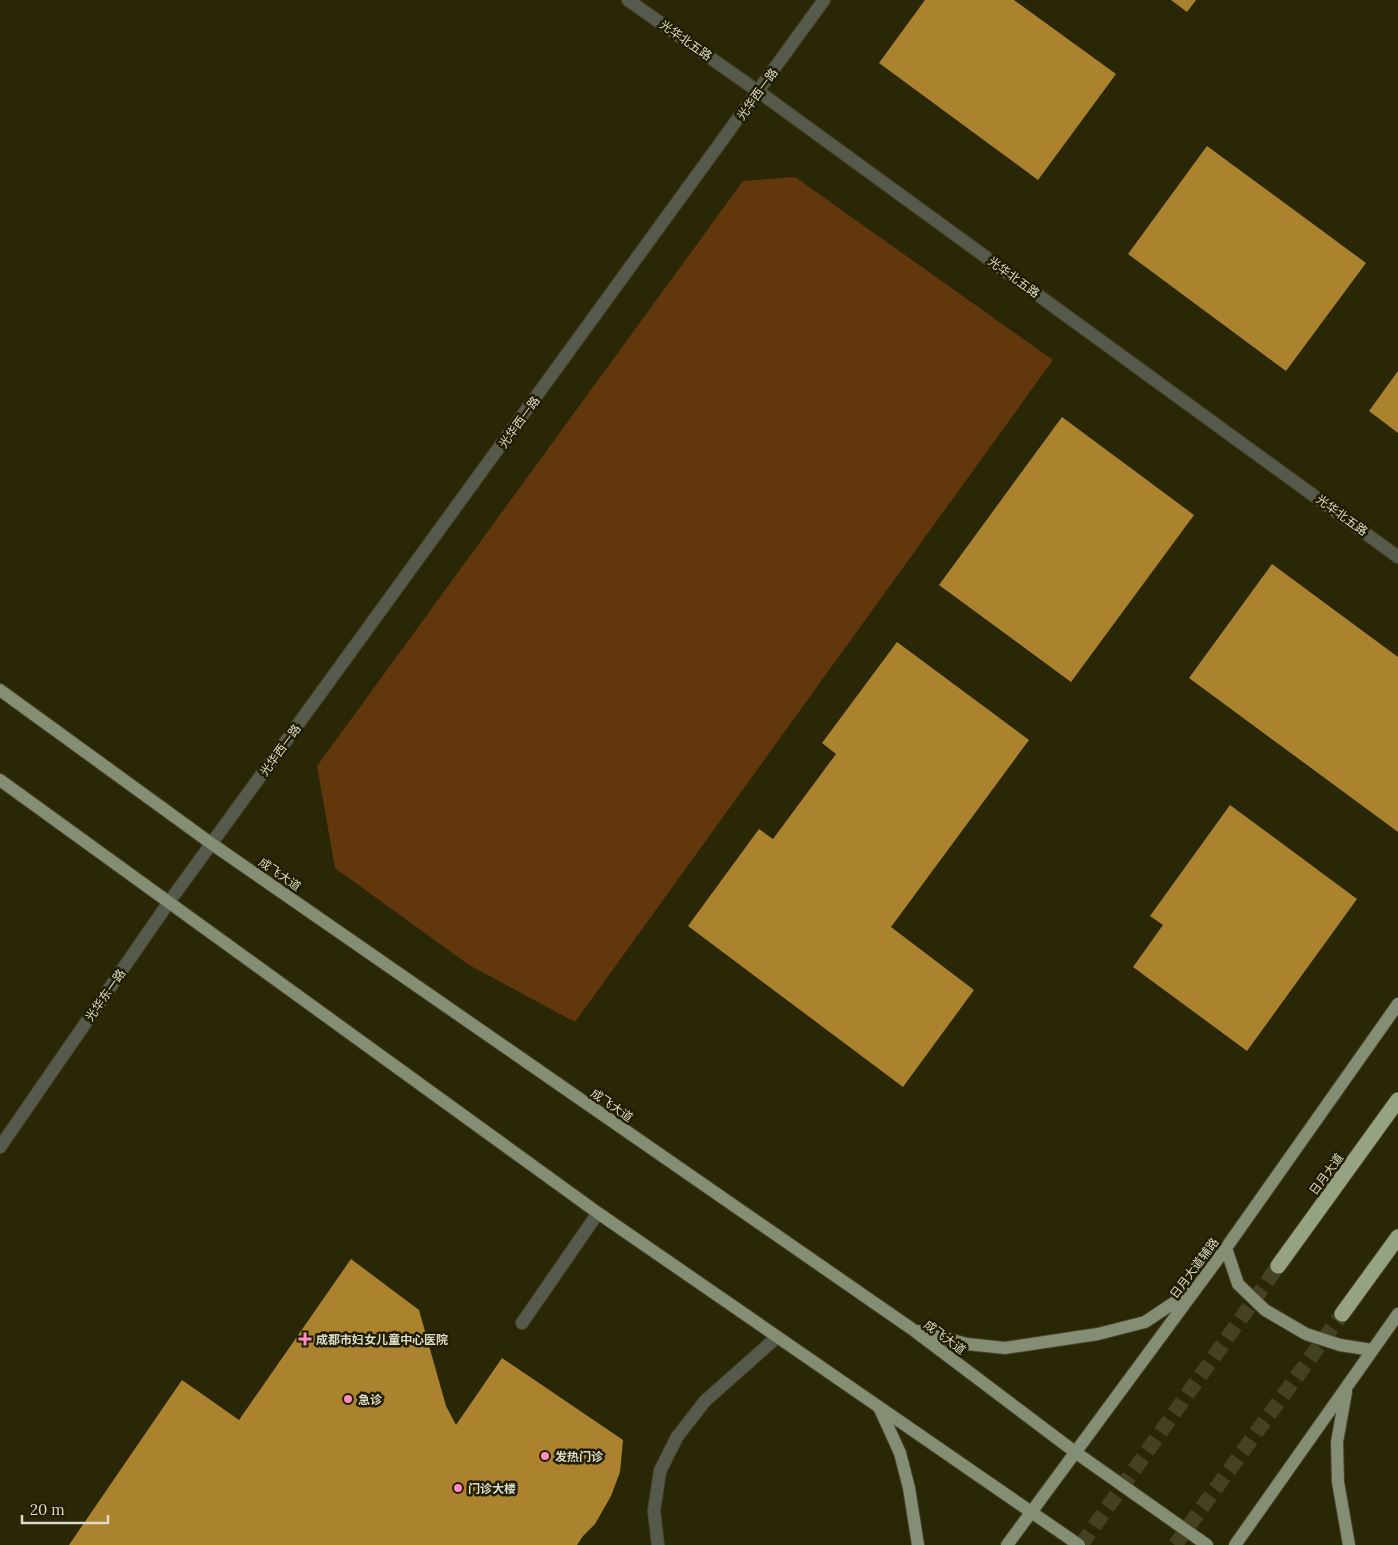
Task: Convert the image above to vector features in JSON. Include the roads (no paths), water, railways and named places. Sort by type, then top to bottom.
[{"type":"highway","name":"日月大道","points":[[1278,1266],[1398,1100]]},
{"type":"highway","points":[[1342,1314],[1398,1236]]},
{"type":"main road","name":"成飞大道","points":[[0,690],[212,844],[912,1329],[1075,1452],[1207,1545]]},
{"type":"main road","points":[[0,780],[598,1213],[1079,1545]]},
{"type":"main road","name":"日月大道辅路","points":[[1007,1545],[1226,1248],[1398,1004]]},
{"type":"main road","points":[[1226,1248],[1238,1284],[1265,1310],[1306,1334],[1340,1345],[1372,1350]]},
{"type":"main road","points":[[912,1329],[967,1344],[1005,1348],[1098,1334],[1145,1322],[1196,1289]]},
{"type":"main road","points":[[1235,1545],[1398,1314]]},
{"type":"main road","points":[[1347,1388],[1337,1442],[1338,1482],[1349,1545]]},
{"type":"main road","points":[[879,1407],[900,1453],[910,1488],[918,1545]]},
{"type":"street","name":"光华北五路","points":[[628,0],[759,92],[1398,556]]},
{"type":"street","name":"光华西一路","points":[[212,844],[824,0]]},
{"type":"street","name":"光华东一路","points":[[0,1147],[212,844]]},
{"type":"street","points":[[522,1323],[598,1213]]},
{"type":"street","points":[[658,1545],[654,1511],[660,1471],[677,1438],[705,1401],[777,1337]]},
{"type":"tunnel","points":[[1081,1545],[1278,1266]]},
{"type":"tunnel","points":[[1175,1545],[1342,1314]]},
{"type":"place","name":"成都市妇女儿童中心医院","points":[[305,1339]]},
{"type":"place","name":"急诊","points":[[348,1399]]},
{"type":"place","name":"发热门诊","points":[[545,1456]]},
{"type":"place","name":"门诊大楼","points":[[458,1488]]}]
